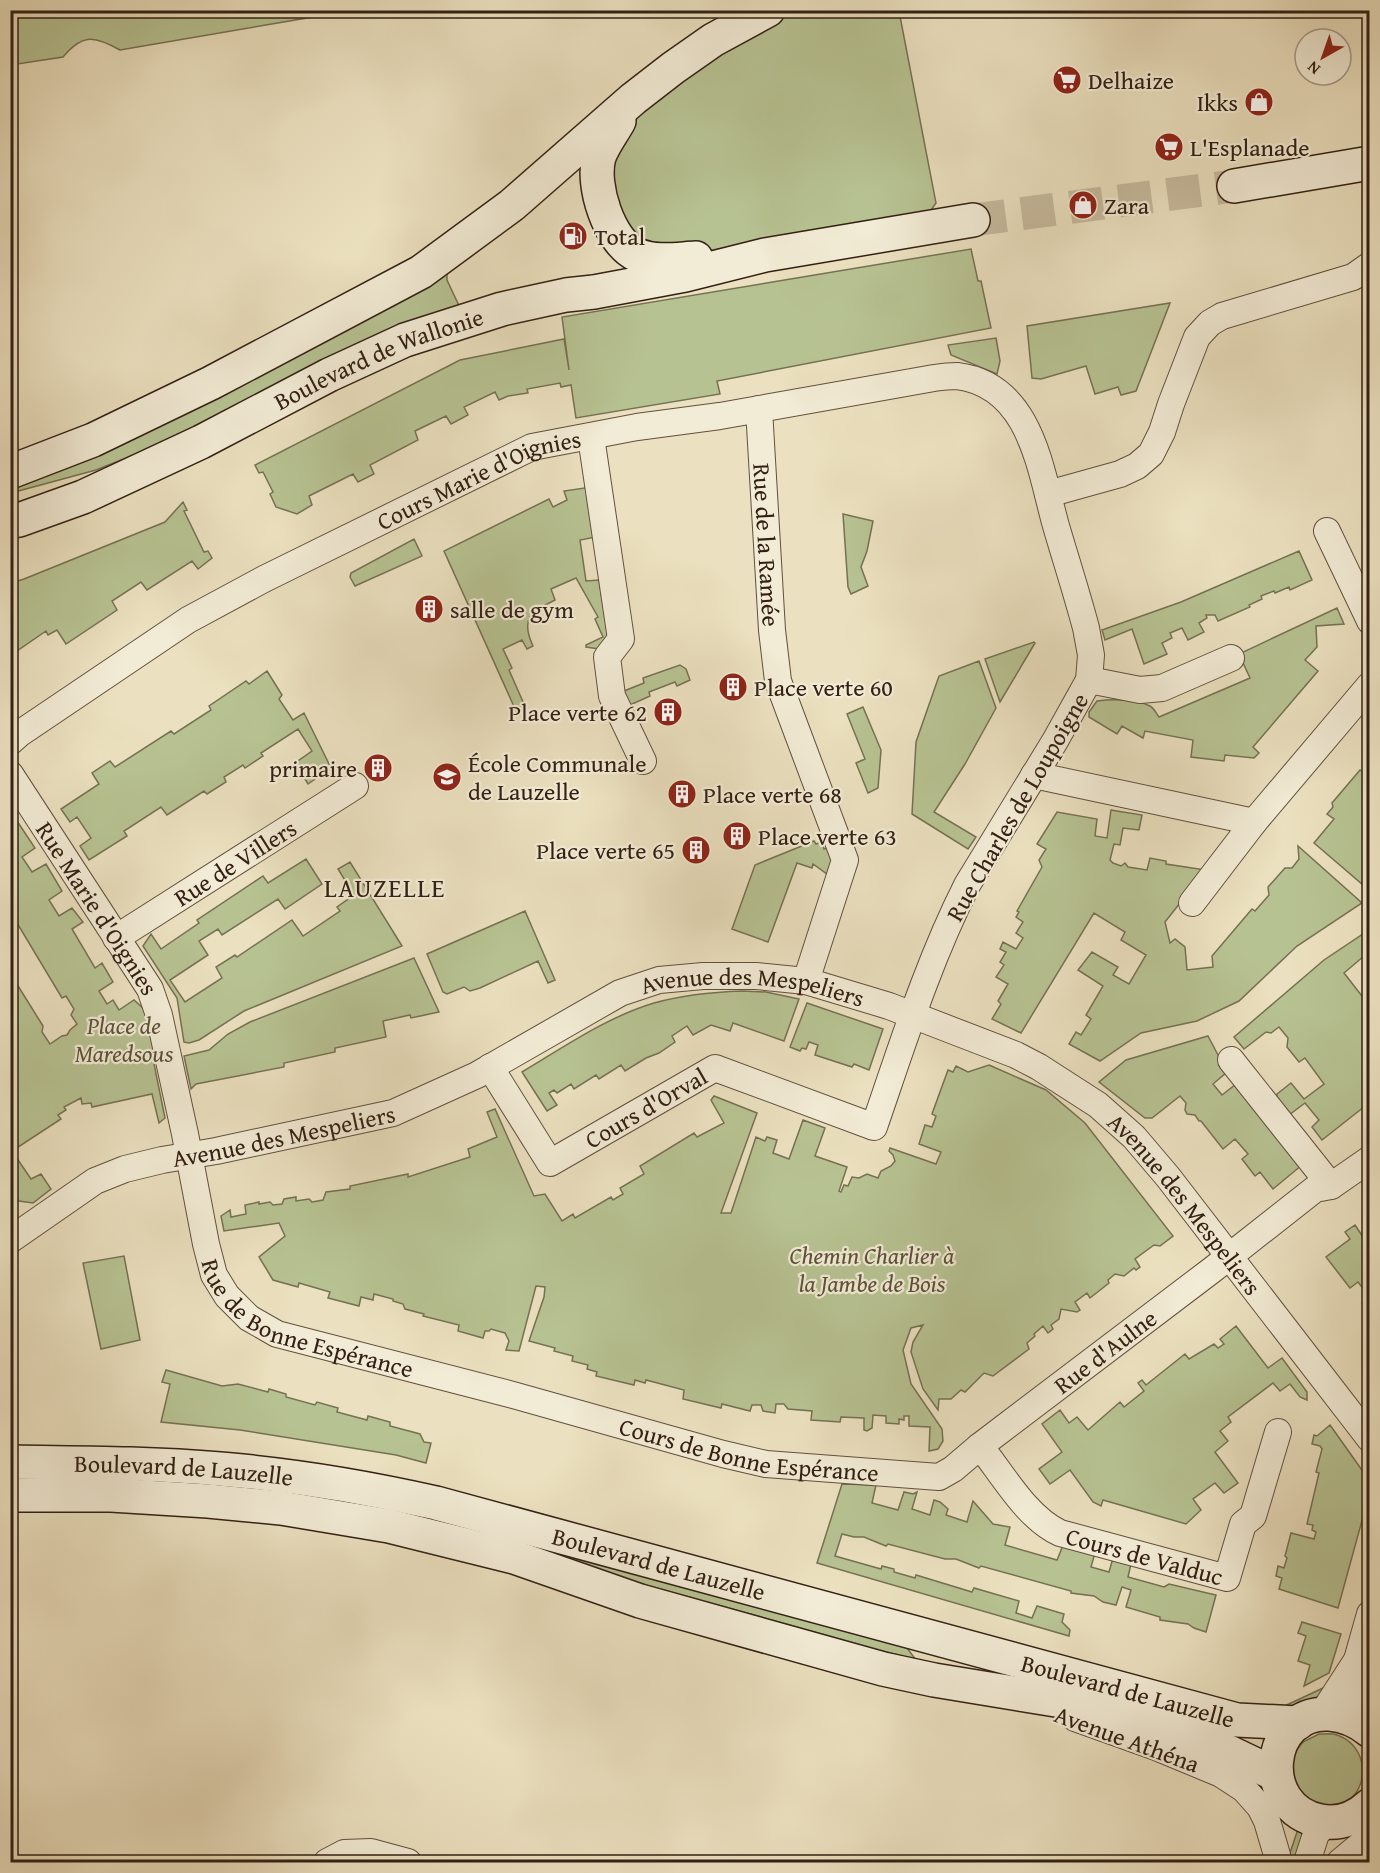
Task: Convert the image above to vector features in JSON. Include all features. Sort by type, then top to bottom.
[{"type":"main road","name":"Boulevard de Wallonie","points":[[10,472],[93,440],[201,388],[421,272],[512,205],[633,99],[673,68],[713,40],[768,10]]},
{"type":"main road","points":[[633,99],[599,157],[597,177],[605,214],[625,245],[636,254],[662,261],[765,255],[973,220]]},
{"type":"main road","points":[[1234,186],[1370,163]]},
{"type":"main road","name":"Boulevard de Wallonie","points":[[10,521],[19,520],[83,497],[201,442],[329,375],[405,340],[502,309],[566,295],[685,275],[765,255]]},
{"type":"main road","name":"Boulevard de Lauzelle","points":[[10,1462],[164,1465],[221,1469],[294,1477],[387,1492],[436,1503],[1237,1720],[1342,1715],[1365,1727]]},
{"type":"main road","name":"Boulevard de Lauzelle","points":[[10,1495],[111,1495],[281,1508],[389,1526],[514,1557],[640,1601],[883,1669],[934,1680],[1062,1701],[1173,1729],[1224,1749],[1282,1789],[1299,1813],[1313,1820],[1327,1822]]},
{"type":"main road","points":[[1282,1789],[1276,1760],[1280,1745],[1287,1733],[1310,1718]]},
{"type":"main road","points":[[1327,1822],[1354,1817],[1370,1804]]},
{"type":"street","points":[[1047,494],[1120,474],[1137,466],[1150,454],[1162,432],[1197,337],[1210,323],[1222,316],[1353,277],[1370,265]]},
{"type":"street","name":"Cours Marie d'Oignies","points":[[10,742],[188,620],[264,579],[532,447],[637,427],[720,416],[912,381],[956,376],[983,384],[1001,396]]},
{"type":"street","name":"Rue Charles de Loupoigne","points":[[914,1014],[957,904],[1089,680],[1091,655],[1083,616],[1037,452],[1018,414],[1001,396]]},
{"type":"street","name":"Rue de la Ramée","points":[[759,409],[772,630],[778,681],[845,860],[806,981]]},
{"type":"street","points":[[591,437],[621,639],[607,657],[612,696],[643,761]]},
{"type":"street","points":[[1327,531],[1370,621]]},
{"type":"street","points":[[1089,680],[1140,690],[1162,688],[1231,658]]},
{"type":"street","points":[[1192,903],[1254,822],[1370,685]]},
{"type":"street","name":"Rue Marie d'Oignies","points":[[10,774],[150,989],[156,1002],[189,1156]]},
{"type":"street","points":[[1034,775],[1254,822]]},
{"type":"street","name":"Rue de Villers","points":[[116,938],[160,909],[168,907],[354,786]]},
{"type":"street","name":"Avenue des Mespeliers","points":[[10,1240],[95,1181],[125,1169],[393,1113],[419,1103],[490,1067],[620,993],[659,980],[703,976],[756,976],[806,981],[914,1014],[1016,1055],[1063,1081],[1098,1105],[1141,1145],[1168,1177],[1370,1439]]},
{"type":"street","name":"Cours d'Orval","points":[[490,1067],[550,1163],[715,1068],[874,1127],[914,1014]]},
{"type":"street","points":[[1231,1060],[1331,1186]]},
{"type":"street","name":"Rue de Bonne Espérance","points":[[189,1156],[214,1275],[227,1296],[249,1318],[277,1334],[513,1395]]},
{"type":"street","name":"Rue d'Aulne","points":[[981,1446],[1316,1189],[1331,1186],[1370,1159]]},
{"type":"street","name":"Cours de Bonne Espérance","points":[[513,1395],[766,1464],[939,1477],[953,1469],[981,1446]]},
{"type":"street","name":"Cours de Valduc","points":[[981,1446],[1028,1508],[1047,1527],[1060,1533],[1227,1578],[1244,1524],[1253,1516],[1278,1432]]},
{"type":"street","points":[[1365,1727],[1357,1707],[1360,1650],[1370,1614]]},
{"type":"street","points":[[1310,1718],[1360,1650]]},
{"type":"street","name":"Avenue Athéna","points":[[934,1680],[963,1694],[1046,1709],[1093,1724],[1221,1774],[1244,1790],[1260,1807],[1267,1821],[1276,1859]]},
{"type":"street","name":"Avenue Athéna","points":[[1276,1859],[1282,1851],[1291,1826],[1282,1789]]},
{"type":"street","points":[[1308,1863],[1316,1834],[1327,1822]]},
{"type":"street","points":[[1340,1863],[1370,1837]]},
{"type":"street","points":[[327,1863],[344,1853],[371,1852],[408,1863]]},
{"type":"green space","points":[[11,10],[318,11],[313,17],[120,50],[90,39],[77,44],[63,57],[11,65]]},
{"type":"green space","points":[[796,11],[899,11],[936,203],[929,213],[797,238],[665,257],[650,254],[613,213],[612,149],[642,106],[773,20]]},
{"type":"green space","points":[[971,249],[978,281],[981,281],[991,328],[717,381],[720,394],[576,418],[571,385],[561,387],[560,383],[527,389],[528,393],[499,400],[495,392],[464,407],[468,415],[451,424],[446,416],[415,431],[418,440],[370,465],[374,474],[358,482],[353,474],[309,496],[312,505],[297,514],[276,507],[270,494],[273,492],[263,472],[259,473],[255,465],[460,360],[564,339],[569,370],[562,317]]},
{"type":"green space","points":[[447,268],[447,280],[461,310],[189,433],[96,470],[11,493],[11,482]]},
{"type":"green space","points":[[1170,303],[1136,391],[1121,395],[1118,387],[1095,394],[1086,366],[1041,379],[1032,378],[1027,326]]},
{"type":"green space","points":[[996,338],[1000,361],[997,374],[951,355],[948,345]]},
{"type":"green space","points":[[591,487],[596,537],[580,540],[586,581],[599,580],[608,635],[599,649],[586,647],[603,637],[595,619],[598,617],[576,578],[551,589],[555,600],[534,612],[528,622],[529,636],[533,646],[527,649],[522,640],[503,649],[512,668],[509,670],[524,704],[516,711],[444,551],[549,499],[553,507],[567,500],[564,491]]},
{"type":"green space","points":[[183,502],[187,510],[184,511],[204,552],[208,551],[212,558],[198,569],[192,561],[147,590],[141,582],[112,601],[117,610],[66,644],[57,630],[48,635],[46,631],[11,655],[11,583],[165,522]]},
{"type":"green space","points":[[843,514],[873,521],[861,567],[868,586],[851,594],[848,587]]},
{"type":"green space","points":[[414,539],[422,556],[355,586],[350,577],[351,573]]},
{"type":"green space","points":[[1299,551],[1312,580],[1290,590],[1289,587],[1261,596],[1262,599],[1249,605],[1250,607],[1218,621],[1215,615],[1206,615],[1207,618],[1199,623],[1204,632],[1188,640],[1182,628],[1170,633],[1172,638],[1162,643],[1167,654],[1144,664],[1132,629],[1105,640],[1102,630],[1181,602]]},
{"type":"green space","points":[[1337,608],[1344,624],[1316,626],[1317,647],[1305,660],[1318,671],[1253,747],[1259,753],[1254,758],[1225,755],[1224,761],[1191,757],[1193,740],[1145,731],[1143,738],[1122,726],[1117,734],[1089,717],[1089,712],[1097,701],[1117,700],[1150,706],[1159,717],[1250,678],[1239,654]]},
{"type":"green space","points":[[1035,643],[1000,702],[985,659]]},
{"type":"green space","points":[[979,661],[996,708],[965,764],[934,812],[976,837],[968,849],[912,814],[916,742],[939,676]]},
{"type":"green space","points":[[680,665],[686,669],[690,680],[677,686],[675,682],[649,692],[650,696],[630,705],[624,691],[644,683],[643,678]]},
{"type":"green space","points":[[267,671],[282,695],[279,699],[293,720],[304,713],[331,768],[308,784],[295,763],[312,751],[298,729],[261,753],[263,756],[245,768],[243,765],[224,777],[226,782],[207,794],[204,791],[167,815],[161,807],[124,831],[127,836],[89,860],[80,846],[91,838],[77,817],[70,822],[61,809],[99,784],[92,773],[110,761],[115,767],[171,731],[174,734],[211,710],[209,706],[246,681],[249,684]]},
{"type":"green space","points":[[863,707],[881,750],[878,788],[868,793],[856,763],[865,759],[847,714]]},
{"type":"green space","points":[[1369,764],[1369,890],[1314,843],[1334,819],[1327,814],[1333,807],[1332,803],[1360,770],[1363,772]]},
{"type":"green space","points":[[1111,810],[1142,815],[1139,830],[1123,828],[1120,845],[1114,844],[1110,860],[1113,863],[1121,866],[1125,863],[1128,867],[1147,870],[1150,858],[1166,861],[1166,864],[1206,870],[1165,922],[1170,943],[1175,939],[1185,947],[1187,970],[1213,967],[1212,956],[1252,909],[1255,911],[1269,895],[1268,887],[1285,868],[1292,868],[1299,859],[1298,846],[1362,903],[1297,946],[1239,1001],[1197,1021],[1141,1033],[1100,1061],[1069,1044],[1076,1032],[1081,1035],[1091,1019],[1086,1015],[1103,986],[1078,970],[1092,952],[1118,967],[1113,975],[1129,984],[1146,955],[1121,940],[1125,932],[1094,913],[1021,1033],[992,1019],[1001,1004],[998,1001],[1008,984],[996,977],[1004,965],[1000,962],[1006,952],[1000,949],[1003,942],[1016,949],[1023,938],[1016,933],[1023,922],[1016,917],[1019,912],[1017,911],[1042,867],[1039,860],[1046,849],[1037,844],[1057,812],[1097,819],[1095,836],[1107,838]]},
{"type":"green space","name":"Place de Maredsous","points":[[17,821],[35,848],[22,857],[32,872],[46,864],[62,891],[49,900],[59,916],[72,908],[83,922],[72,929],[95,968],[102,963],[113,982],[99,991],[107,1004],[113,1000],[119,1010],[134,1000],[145,1010],[154,1042],[153,1059],[165,1118],[159,1123],[152,1094],[92,1107],[91,1103],[82,1104],[81,1098],[64,1107],[66,1110],[58,1115],[61,1119],[12,1151],[31,1179],[41,1174],[51,1189],[33,1203],[19,1201],[14,1195],[11,1197],[10,973],[43,1026],[42,1032],[50,1044],[67,1035],[77,1024],[71,1015],[74,1009],[66,996],[62,998],[11,913],[11,825]]},
{"type":"green space","points":[[814,841],[816,844],[822,842],[824,849],[828,848],[832,859],[827,874],[813,864],[812,868],[797,863],[768,942],[732,929],[755,865]]},
{"type":"green space","points":[[306,859],[322,884],[285,909],[278,899],[222,935],[218,929],[199,941],[208,955],[170,980],[185,1002],[222,978],[216,967],[235,955],[237,957],[292,920],[303,936],[340,911],[337,907],[354,895],[338,869],[350,862],[402,946],[244,1011],[199,1040],[184,1042],[177,998],[143,946],[151,934],[161,949],[199,923],[197,920],[263,876],[268,883]]},
{"type":"green space","points":[[525,911],[555,980],[548,983],[538,961],[480,988],[470,991],[464,987],[447,994],[443,992],[427,954]]},
{"type":"green space","points":[[1369,930],[1369,962],[1364,956],[1344,973],[1369,1005],[1369,1103],[1322,1140],[1312,1127],[1319,1120],[1305,1103],[1289,1115],[1277,1098],[1277,1094],[1291,1083],[1304,1099],[1324,1084],[1305,1058],[1299,1062],[1287,1047],[1288,1038],[1279,1027],[1271,1033],[1266,1032],[1244,1049],[1234,1037],[1324,960]]},
{"type":"green space","points":[[414,958],[439,1012],[383,1021],[386,1037],[335,1048],[335,1052],[284,1063],[284,1067],[196,1084],[191,1089],[184,1056],[209,1050],[228,1034],[250,1022]]},
{"type":"green space","points":[[742,991],[766,992],[799,999],[784,1041],[733,1023],[730,1031],[711,1025],[693,1035],[687,1026],[672,1036],[675,1042],[625,1071],[621,1065],[599,1079],[596,1075],[574,1089],[571,1084],[557,1093],[554,1090],[549,1093],[557,1105],[547,1111],[522,1072],[586,1033],[637,1009],[687,996]]},
{"type":"green space","points":[[807,1003],[883,1029],[869,1070],[815,1055],[818,1045],[809,1042],[806,1049],[802,1048],[800,1051],[790,1047]]},
{"type":"green space","points":[[1208,1036],[1227,1072],[1213,1084],[1222,1095],[1236,1084],[1302,1165],[1273,1189],[1260,1172],[1255,1176],[1242,1159],[1248,1154],[1235,1139],[1223,1149],[1195,1115],[1187,1114],[1186,1103],[1180,1096],[1152,1118],[1145,1118],[1099,1082],[1126,1060]]},
{"type":"green space","name":"Chemin Charlier à la Jambe de Bois","points":[[989,1065],[1046,1090],[1085,1123],[1173,1236],[1160,1246],[1154,1245],[1135,1259],[1140,1267],[1136,1270],[1134,1268],[1124,1276],[1115,1274],[1108,1280],[1109,1283],[1090,1298],[1087,1293],[1075,1302],[1080,1310],[1077,1312],[1061,1309],[1059,1319],[1051,1325],[1053,1329],[1048,1333],[1043,1326],[1027,1343],[1029,1349],[993,1376],[984,1373],[965,1392],[961,1390],[951,1399],[939,1399],[938,1410],[923,1389],[911,1352],[913,1342],[923,1325],[911,1328],[903,1350],[911,1384],[942,1429],[943,1441],[938,1449],[929,1451],[930,1427],[909,1426],[909,1416],[904,1416],[904,1420],[899,1419],[899,1424],[886,1423],[886,1416],[873,1415],[872,1428],[867,1431],[864,1430],[864,1418],[841,1417],[840,1422],[811,1420],[812,1411],[788,1409],[784,1404],[776,1404],[775,1413],[763,1411],[761,1405],[752,1405],[750,1411],[722,1404],[721,1408],[683,1399],[684,1390],[646,1380],[645,1383],[635,1380],[634,1385],[596,1376],[597,1372],[587,1369],[588,1365],[572,1361],[573,1356],[529,1341],[544,1297],[545,1287],[536,1286],[519,1351],[506,1350],[509,1341],[505,1333],[491,1329],[485,1331],[483,1338],[458,1331],[459,1325],[405,1309],[403,1304],[393,1299],[374,1294],[373,1300],[361,1297],[359,1306],[328,1298],[330,1292],[299,1283],[298,1287],[273,1280],[259,1257],[285,1236],[279,1223],[224,1231],[221,1216],[230,1210],[231,1217],[246,1214],[245,1205],[259,1202],[259,1204],[270,1202],[273,1205],[282,1204],[284,1199],[296,1197],[296,1201],[323,1200],[326,1192],[350,1189],[350,1186],[408,1174],[408,1177],[470,1157],[468,1149],[497,1137],[487,1112],[495,1109],[534,1196],[545,1194],[562,1221],[573,1214],[575,1218],[611,1197],[613,1200],[623,1194],[620,1188],[644,1174],[640,1166],[694,1133],[697,1137],[724,1123],[711,1100],[714,1096],[757,1113],[721,1213],[731,1213],[756,1137],[765,1141],[767,1137],[777,1140],[773,1153],[789,1159],[803,1120],[825,1128],[815,1156],[847,1167],[839,1191],[841,1192],[844,1185],[848,1186],[852,1177],[859,1178],[867,1174],[878,1178],[881,1171],[895,1161],[889,1151],[890,1148],[936,1164],[941,1152],[919,1144],[925,1125],[932,1127],[936,1116],[932,1114],[948,1070],[953,1072],[956,1066],[968,1072]]},
{"type":"green space","points":[[1355,1225],[1369,1246],[1369,1296],[1358,1282],[1350,1288],[1326,1257],[1350,1239],[1345,1232]]},
{"type":"green space","points":[[124,1256],[140,1340],[101,1349],[83,1263]]},
{"type":"green space","points":[[1369,1296],[1369,1313],[1362,1303]]},
{"type":"green space","points":[[1236,1326],[1268,1368],[1282,1358],[1307,1392],[1307,1400],[1300,1397],[1290,1384],[1280,1391],[1273,1383],[1228,1417],[1231,1422],[1220,1431],[1228,1441],[1215,1452],[1238,1483],[1224,1493],[1215,1483],[1193,1499],[1201,1510],[1186,1524],[1103,1500],[1101,1506],[1093,1502],[1070,1470],[1050,1484],[1039,1469],[1062,1452],[1042,1424],[1060,1410],[1069,1423],[1077,1417],[1088,1430],[1120,1402],[1124,1407],[1144,1391],[1138,1383],[1142,1380],[1146,1385],[1185,1354],[1189,1359],[1214,1344],[1218,1348],[1224,1344],[1220,1339]]},
{"type":"green space","points":[[166,1370],[222,1386],[238,1384],[268,1392],[269,1389],[286,1394],[286,1397],[315,1405],[317,1402],[338,1408],[337,1412],[367,1420],[368,1416],[390,1422],[390,1426],[420,1434],[424,1442],[431,1443],[426,1463],[396,1455],[240,1430],[161,1422],[170,1384],[162,1382]]},
{"type":"green space","points":[[1330,1425],[1369,1480],[1369,1495],[1338,1608],[1279,1589],[1282,1578],[1276,1576],[1278,1566],[1284,1568],[1291,1533],[1314,1539],[1316,1532],[1312,1530],[1313,1525],[1307,1524],[1322,1449],[1312,1444],[1314,1435],[1317,1436]]},
{"type":"green space","points":[[189,1482],[325,1487],[895,1632],[916,1660],[585,1568]]},
{"type":"green space","points":[[842,1484],[876,1485],[872,1503],[898,1510],[904,1492],[913,1494],[917,1492],[912,1509],[930,1515],[934,1500],[948,1509],[946,1515],[967,1522],[973,1501],[993,1524],[1010,1527],[1005,1545],[1057,1560],[1064,1543],[1095,1553],[1091,1567],[1109,1572],[1113,1558],[1131,1564],[1128,1577],[1164,1587],[1169,1584],[1216,1595],[1206,1632],[1188,1624],[1160,1620],[1160,1617],[1126,1607],[1131,1590],[1122,1587],[1116,1605],[1103,1602],[1094,1596],[1071,1593],[1071,1591],[981,1566],[979,1568],[956,1559],[945,1559],[888,1544],[886,1546],[864,1537],[842,1534],[835,1556],[881,1569],[882,1566],[894,1569],[894,1572],[915,1578],[916,1575],[972,1592],[974,1588],[1019,1601],[1016,1613],[1032,1618],[1037,1606],[1064,1614],[1062,1622],[1070,1630],[1069,1636],[817,1563]]},
{"type":"green space","points":[[1302,1622],[1341,1634],[1329,1673],[1304,1686],[1310,1665],[1298,1661],[1306,1636],[1298,1633]]},
{"type":"green space","points":[[1323,1688],[1329,1688],[1318,1703],[1276,1710]]},
{"type":"green space","points":[[1319,1734],[1335,1734],[1347,1740],[1360,1757],[1362,1768],[1359,1788],[1352,1797],[1341,1805],[1325,1809],[1295,1791],[1292,1756],[1303,1742]]},
{"type":"green space","points":[[1298,1829],[1309,1833],[1302,1860],[1289,1856]]},
{"type":"tunnel","points":[[973,220],[1234,186]]},
{"type":"place","name":"Delhaize","points":[[1067,80]]},
{"type":"place","name":"Ikks","points":[[1259,102]]},
{"type":"place","name":"L'Esplanade","points":[[1169,147]]},
{"type":"place","name":"Zara","points":[[1083,205]]},
{"type":"place","name":"Total","points":[[573,236]]},
{"type":"place","name":"salle de gym","points":[[429,609]]},
{"type":"place","name":"Place verte 60","points":[[733,687]]},
{"type":"place","name":"Place verte 62","points":[[668,712]]},
{"type":"place","name":"primaire","points":[[378,768]]},
{"type":"place","name":"École Communale de Lauzelle","points":[[447,777]]},
{"type":"place","name":"Place verte 68","points":[[682,794]]},
{"type":"place","name":"Place verte 63","points":[[737,836]]},
{"type":"place","name":"Place verte 65","points":[[696,850]]},
{"type":"district","name":"LAUZELLE","points":[[385,887]]}]
